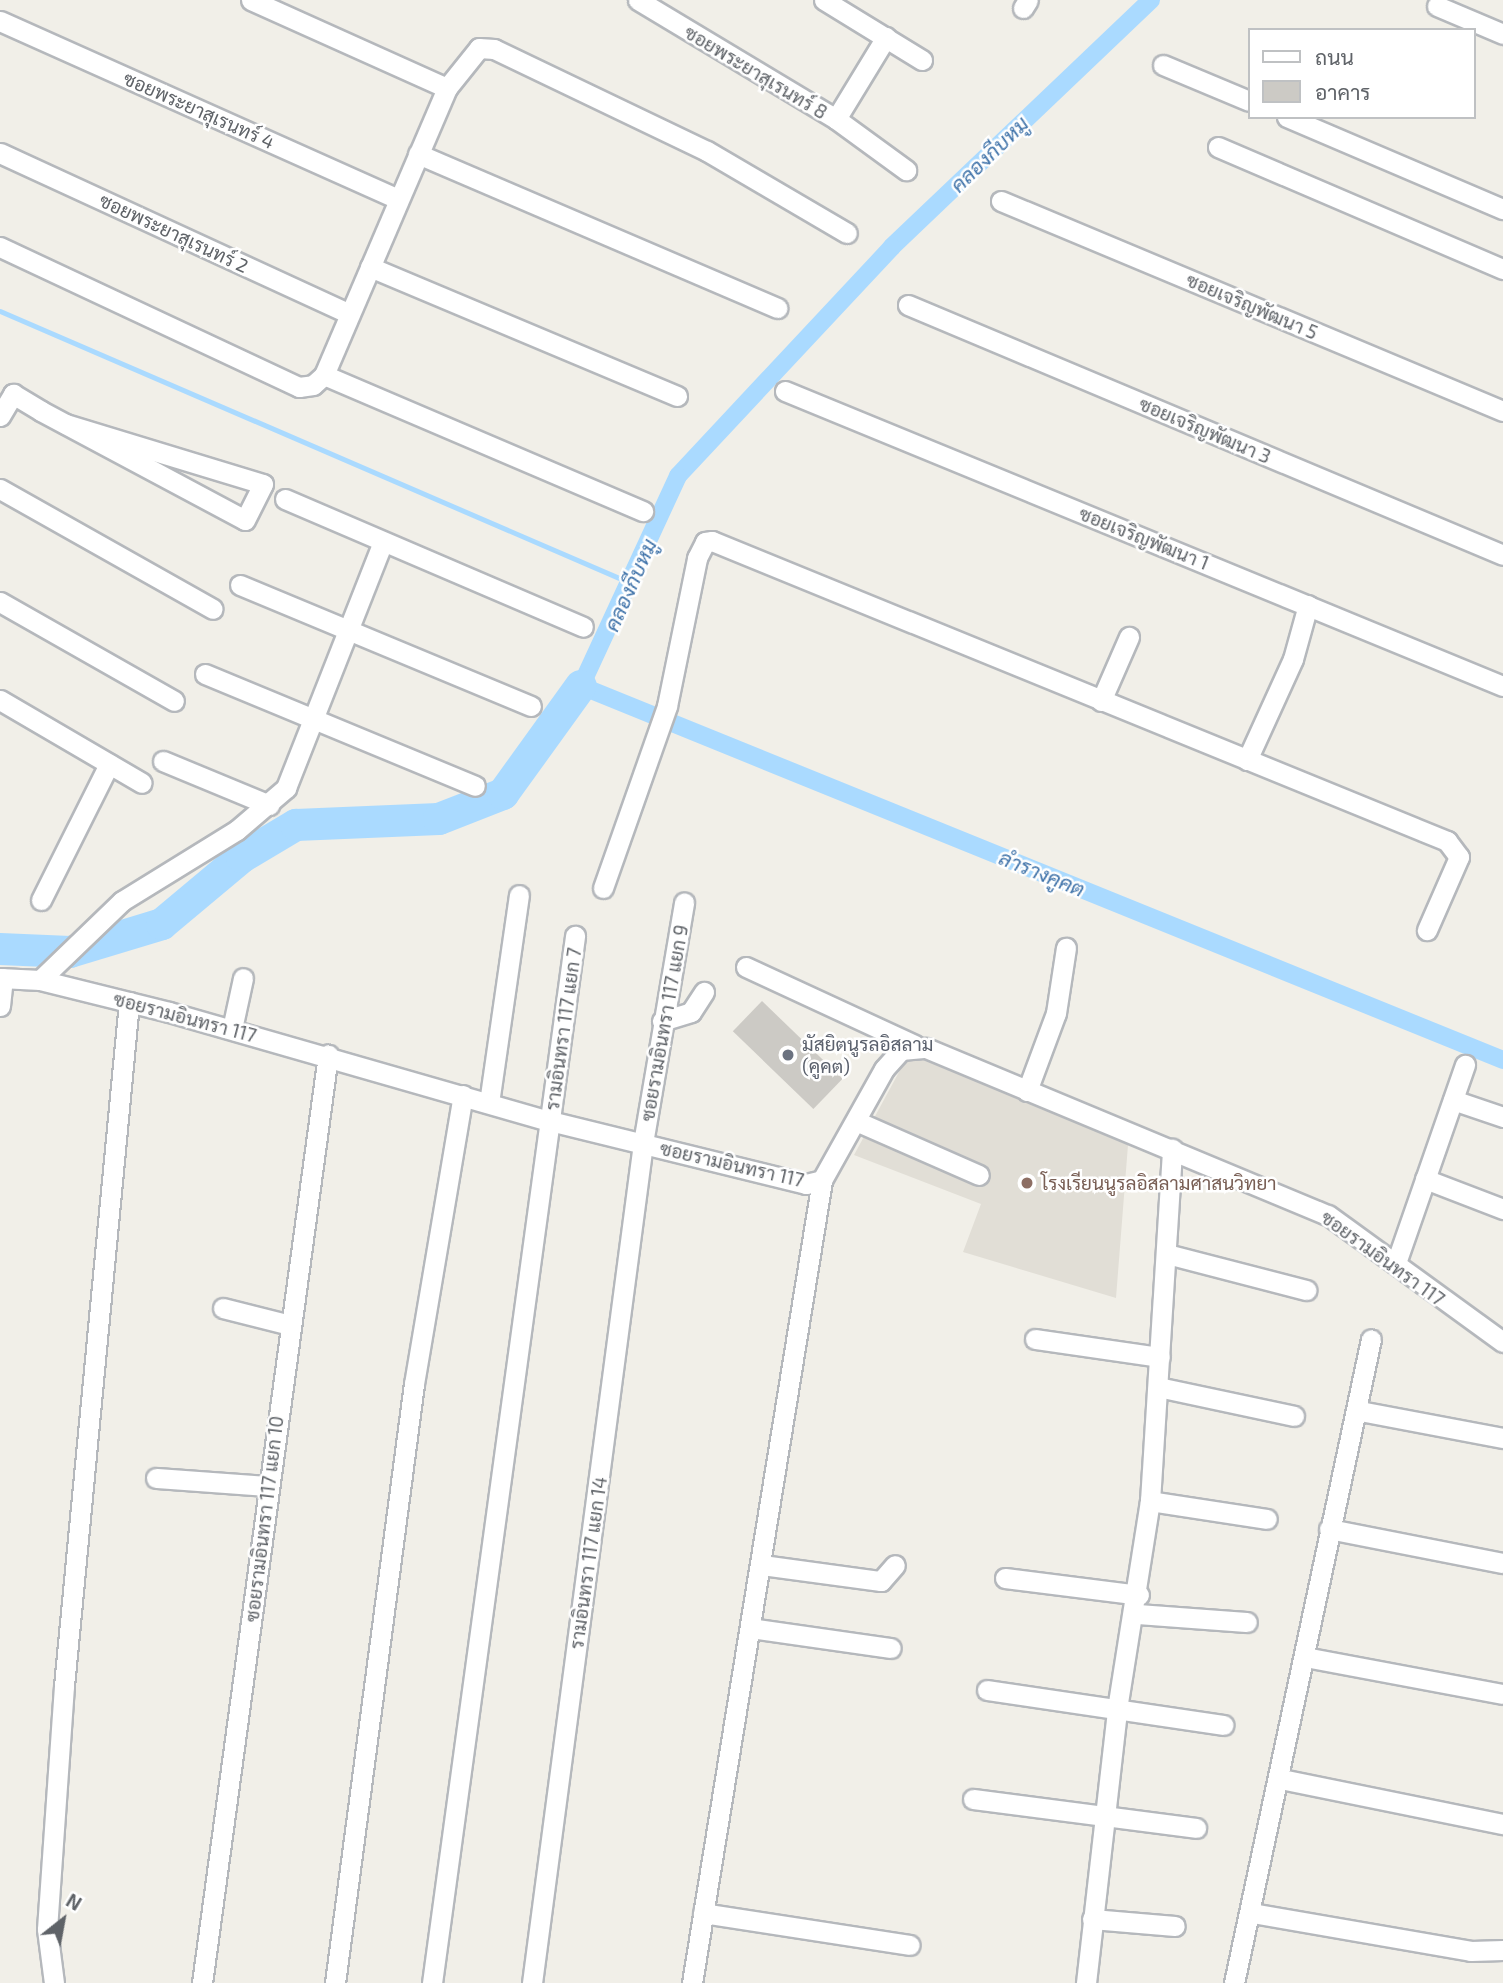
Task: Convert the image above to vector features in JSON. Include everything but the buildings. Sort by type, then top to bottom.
[{"type":"street","points":[[251,0],[447,88]]},
{"type":"street","name":"ซอยพระยาสุเรนทร์ 8","points":[[638,0],[835,119],[906,170]]},
{"type":"street","points":[[824,0],[922,60]]},
{"type":"street","points":[[1437,6],[1503,34]]},
{"type":"street","name":"ซอยพระยาสุเรนทร์ 4","points":[[0,21],[398,199]]},
{"type":"street","points":[[835,119],[886,37]]},
{"type":"street","points":[[0,247],[299,387],[324,375],[348,313],[447,88],[469,55],[494,49],[707,152],[847,233]]},
{"type":"street","points":[[1164,65],[1248,101]]},
{"type":"street","points":[[1292,119],[1503,209]]},
{"type":"street","points":[[1218,147],[1503,269]]},
{"type":"street","name":"ซอยพระยาสุเรนทร์ 2","points":[[0,153],[348,313]]},
{"type":"street","points":[[418,154],[778,308]]},
{"type":"street","name":"ซอยเจริญพัฒนา 5","points":[[1001,201],[1503,411]]},
{"type":"street","points":[[370,267],[677,396]]},
{"type":"street","name":"ซอยเจริญพัฒนา 3","points":[[908,305],[1503,555]]},
{"type":"street","points":[[324,375],[643,511]]},
{"type":"street","name":"ซอยเจริญพัฒนา 1","points":[[785,391],[1503,686]]},
{"type":"street","points":[[0,416],[13,394],[66,424],[245,520],[263,484],[66,424]]},
{"type":"street","points":[[0,489],[213,608]]},
{"type":"street","points":[[285,499],[583,627]]},
{"type":"street","points":[[603,888],[667,706],[697,558],[705,542],[712,541],[1101,701],[1422,828],[1455,849],[1455,870],[1427,930]]},
{"type":"street","points":[[40,980],[122,901],[269,805],[286,788],[383,542]]},
{"type":"street","points":[[240,586],[531,706]]},
{"type":"street","points":[[0,602],[174,701]]},
{"type":"street","points":[[1247,760],[1293,659],[1308,605]]},
{"type":"street","points":[[1101,701],[1129,636]]},
{"type":"street","points":[[205,674],[475,786]]},
{"type":"street","points":[[0,700],[142,783]]},
{"type":"street","points":[[163,761],[269,805]]},
{"type":"street","points":[[41,900],[109,764]]},
{"type":"street","points":[[489,1102],[519,895]]},
{"type":"street","name":"ซอยรามอินทรา 117 แยก 9","points":[[643,1143],[684,902]]},
{"type":"street","name":"รามอินทรา 117 แยก 7","points":[[432,1983],[575,936]]},
{"type":"street","points":[[1027,1091],[1056,1013],[1066,948]]},
{"type":"street","points":[[746,967],[915,1045]]},
{"type":"street","points":[[0,1006],[1,978]]},
{"type":"street","name":"ซอยรามอินทรา 117","points":[[1,978],[40,980],[129,1002],[328,1055],[550,1121],[806,1184],[822,1180],[893,1057],[915,1045],[1328,1214],[1503,1342]]},
{"type":"street","points":[[232,1029],[243,978]]},
{"type":"street","points":[[662,1021],[691,1012],[704,992]]},
{"type":"street","points":[[54,1983],[47,1929],[64,1686],[129,1002]]},
{"type":"street","name":"ซอยรามอินทรา 117 แยก 10","points":[[202,1983],[328,1055]]},
{"type":"street","points":[[1396,1263],[1465,1065]]},
{"type":"street","points":[[335,1983],[414,1384],[463,1095]]},
{"type":"street","points":[[1452,1100],[1503,1117]]},
{"type":"street","points":[[856,1121],[979,1175]]},
{"type":"street","name":"รามอินทรา 117 แยก 14","points":[[532,1983],[643,1143]]},
{"type":"street","points":[[1086,1983],[1117,1709],[1138,1604],[1150,1501],[1172,1149]]},
{"type":"street","points":[[1425,1179],[1503,1209]]},
{"type":"street","points":[[692,1983],[762,1565],[822,1180]]},
{"type":"street","points":[[1167,1254],[1306,1290]]},
{"type":"street","points":[[223,1308],[290,1325]]},
{"type":"street","points":[[1035,1339],[1160,1357]]},
{"type":"street","points":[[1234,1983],[1281,1779],[1351,1424],[1360,1410],[1371,1339]]},
{"type":"street","points":[[1158,1387],[1294,1416]]},
{"type":"street","points":[[1360,1410],[1503,1438]]},
{"type":"street","points":[[156,1478],[268,1486]]},
{"type":"street","points":[[1150,1501],[1267,1519]]},
{"type":"street","points":[[1329,1529],[1503,1563]]},
{"type":"street","points":[[762,1565],[881,1581],[895,1565]]},
{"type":"street","points":[[1005,1578],[1247,1622]]},
{"type":"street","points":[[750,1628],[891,1648]]},
{"type":"street","points":[[1305,1657],[1503,1694]]},
{"type":"street","points":[[987,1690],[1223,1725]]},
{"type":"street","points":[[1281,1779],[1503,1824]]},
{"type":"street","points":[[973,1799],[1196,1828]]},
{"type":"street","points":[[703,1913],[910,1945]]},
{"type":"street","points":[[1252,1913],[1471,1951],[1503,1950]]},
{"type":"street","points":[[1092,1919],[1175,1926]]},
{"type":"shaded area","name":"โรงเรียนนูรลอิสลามศาสนวิทยา","points":[[920,1056],[1128,1145],[1116,1298],[963,1252],[981,1204],[854,1155],[905,1061]]},
{"type":"waterway","name":"ลำรางคูคต","points":[[1151,0],[892,247],[678,476],[581,686],[1503,1060]]},
{"type":"waterway","points":[[0,311],[633,584]]},
{"type":"waterway","name":"คลองกีบหมู","points":[[0,949],[70,952],[162,924],[242,857],[296,825],[439,819],[503,794],[581,686]]},
{"type":"place","name":"มัสยิตนูรลอิสลาม (คูคต)","points":[[788,1055]]},
{"type":"place","name":"โรงเรียนนูรลอิสลามศาสนวิทยา","points":[[1027,1183]]}]
